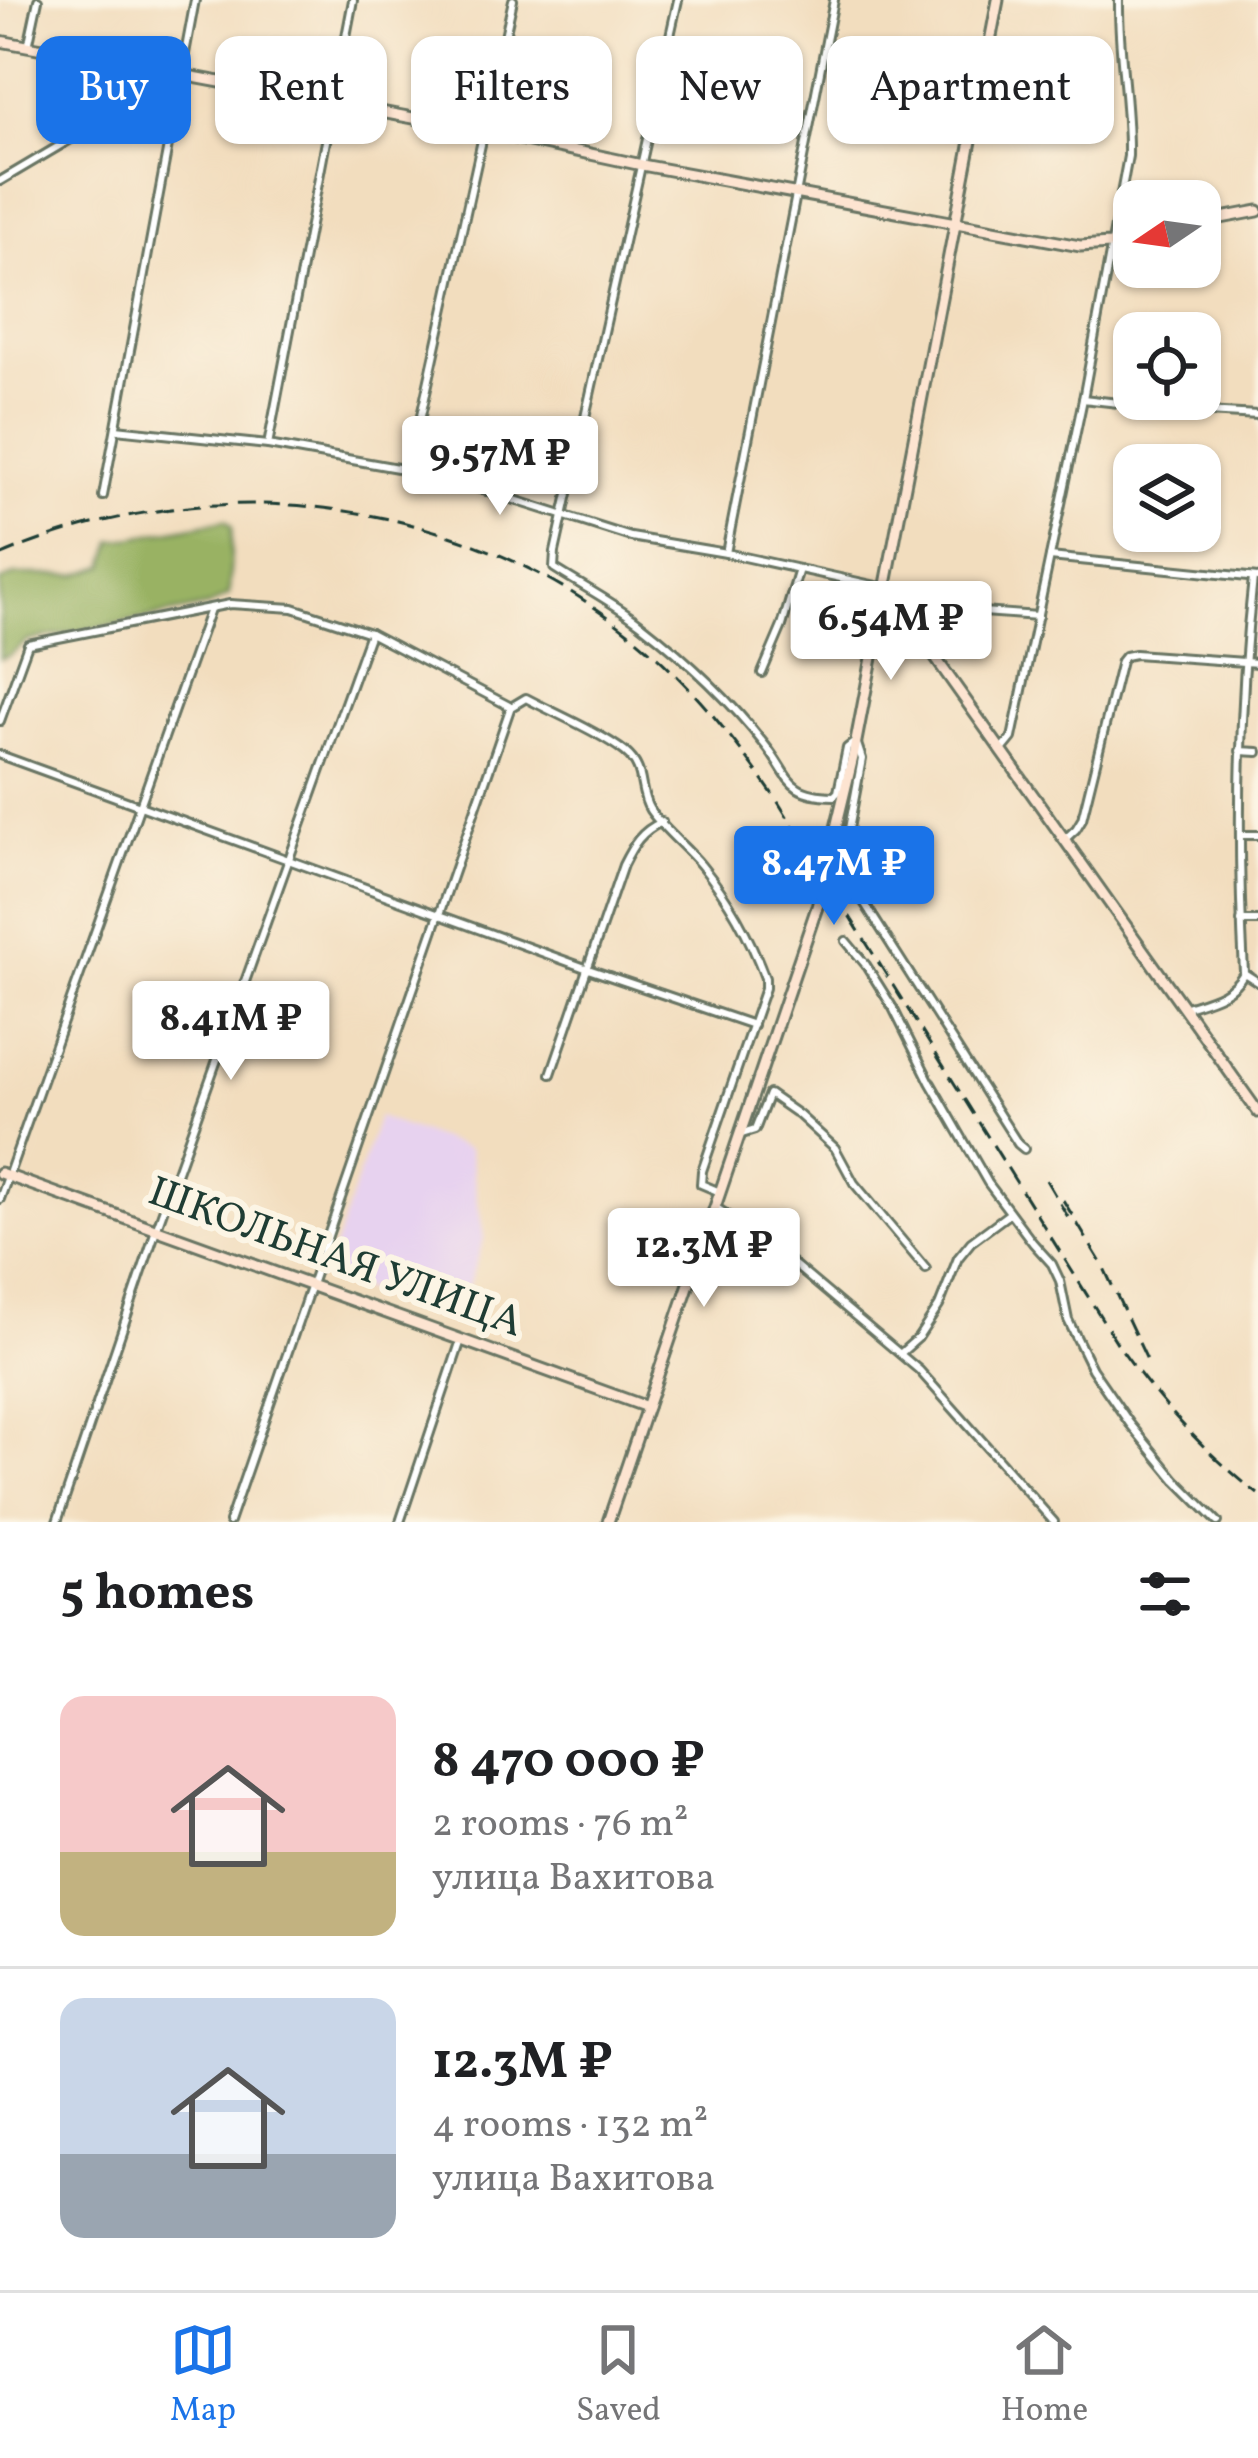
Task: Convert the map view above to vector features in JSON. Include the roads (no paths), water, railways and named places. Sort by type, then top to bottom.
[{"type":"street","points":[[28,46],[38,0]]},
{"type":"street","points":[[187,36],[195,0]]},
{"type":"street","points":[[346,36],[353,0]]},
{"type":"street","points":[[505,36],[513,0]]},
{"type":"street","points":[[678,0],[554,568],[638,621],[717,691],[769,748],[789,783],[798,789],[834,796],[847,748],[856,741]]},
{"type":"street","points":[[726,554],[834,0]]},
{"type":"street","points":[[608,1522],[822,892],[856,741],[998,0]]},
{"type":"street","points":[[1000,752],[1012,738],[1051,557],[1128,155],[1119,0]]},
{"type":"street","points":[[0,41],[36,48]]},
{"type":"street","points":[[0,181],[62,144]]},
{"type":"street","points":[[103,496],[167,144]]},
{"type":"street","points":[[268,446],[325,144]]},
{"type":"street","points":[[409,470],[480,144]]},
{"type":"street","points":[[544,144],[1080,246],[1113,243]]},
{"type":"street","points":[[1221,218],[1258,211]]},
{"type":"street","points":[[1083,399],[1258,415]]},
{"type":"street","points":[[116,429],[268,446],[409,470],[632,537],[799,569],[885,594],[1258,1112]]},
{"type":"street","points":[[1051,557],[1255,578],[1244,662],[1240,751],[1244,974],[1217,998],[1183,1008]]},
{"type":"street","points":[[762,674],[799,569]]},
{"type":"street","points":[[0,721],[28,644],[230,604],[293,608],[370,633],[511,707]]},
{"type":"street","points":[[896,606],[1038,616]]},
{"type":"street","points":[[0,1198],[4,1174],[210,609]]},
{"type":"street","points":[[57,1522],[370,633]]},
{"type":"street","points":[[1064,840],[1082,819],[1125,656],[1258,663]]},
{"type":"street","points":[[229,1522],[511,707],[526,698],[623,750],[637,764],[651,811],[723,893],[765,978],[702,1171],[701,1184],[720,1192]]},
{"type":"street","points":[[856,741],[862,759],[844,872],[1024,1149]]},
{"type":"street","points":[[1240,751],[1258,752]]},
{"type":"street","points":[[0,755],[588,969],[753,1024]]},
{"type":"street","points":[[551,1074],[631,849],[648,828],[662,823]]},
{"type":"street","points":[[1241,835],[1258,835]]},
{"type":"street","points":[[1241,921],[1258,921]]},
{"type":"street","points":[[847,941],[893,1008],[988,1183],[1052,1264],[1068,1320],[1092,1370],[1176,1480],[1218,1522]]},
{"type":"street","points":[[1244,974],[1258,982]]},
{"type":"street","points":[[740,1134],[755,1130],[769,1094],[781,1101],[835,1148],[854,1183],[926,1269]]},
{"type":"street","name":"ШКОЛЬНАЯ УЛИЦА","points":[[4,1174],[646,1407]]},
{"type":"street","points":[[715,1207],[759,1235],[901,1353],[1054,1522]]},
{"type":"street","points":[[901,1353],[939,1306],[958,1258],[971,1242],[1010,1214]]},
{"type":"street","points":[[400,1522],[461,1340]]},
{"type":"railway","points":[[0,556],[78,528],[159,511],[242,504],[324,508],[405,523],[484,549],[559,585],[628,632],[709,711],[778,802],[1119,1346],[1183,1425],[1258,1494]]},
{"type":"railway","points":[[1046,1180],[1068,1217]]},
{"type":"railway","points":[[1063,1200],[1103,1266],[1148,1362]]}]
